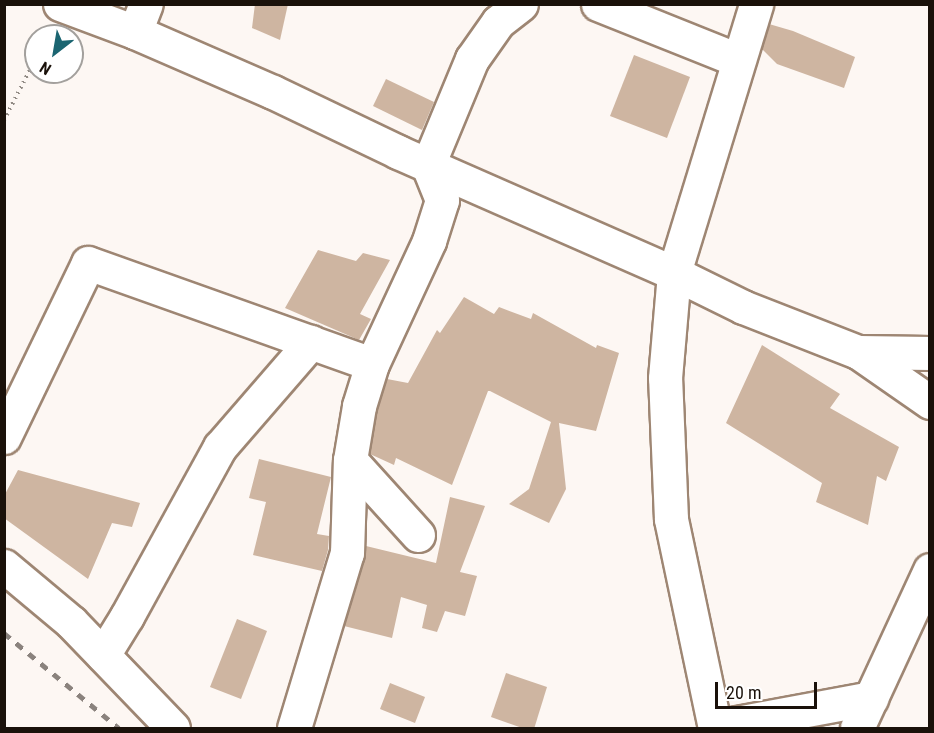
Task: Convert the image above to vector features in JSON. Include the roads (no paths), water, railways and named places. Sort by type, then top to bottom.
[{"type":"street","points":[[60,4],[140,18],[273,92],[428,165],[674,273],[743,307],[858,352],[930,402]]},
{"type":"street","points":[[294,729],[347,553],[350,460],[359,406],[372,364],[429,241],[442,200],[428,165],[472,59],[498,22],[521,4]]},
{"type":"street","points":[[598,4],[738,60]]},
{"type":"street","points":[[756,4],[674,273],[665,378],[671,519],[715,728],[871,698]]},
{"type":"street","points":[[4,437],[88,263],[372,364]]},
{"type":"street","points":[[103,655],[220,447],[311,342]]},
{"type":"street","points":[[858,352],[930,353]]},
{"type":"street","points":[[350,460],[418,536]]},
{"type":"street","points":[[4,566],[71,622],[173,729]]},
{"type":"street","points":[[857,729],[930,570]]},
{"type":"railway","points":[[4,633],[119,728]]}]
